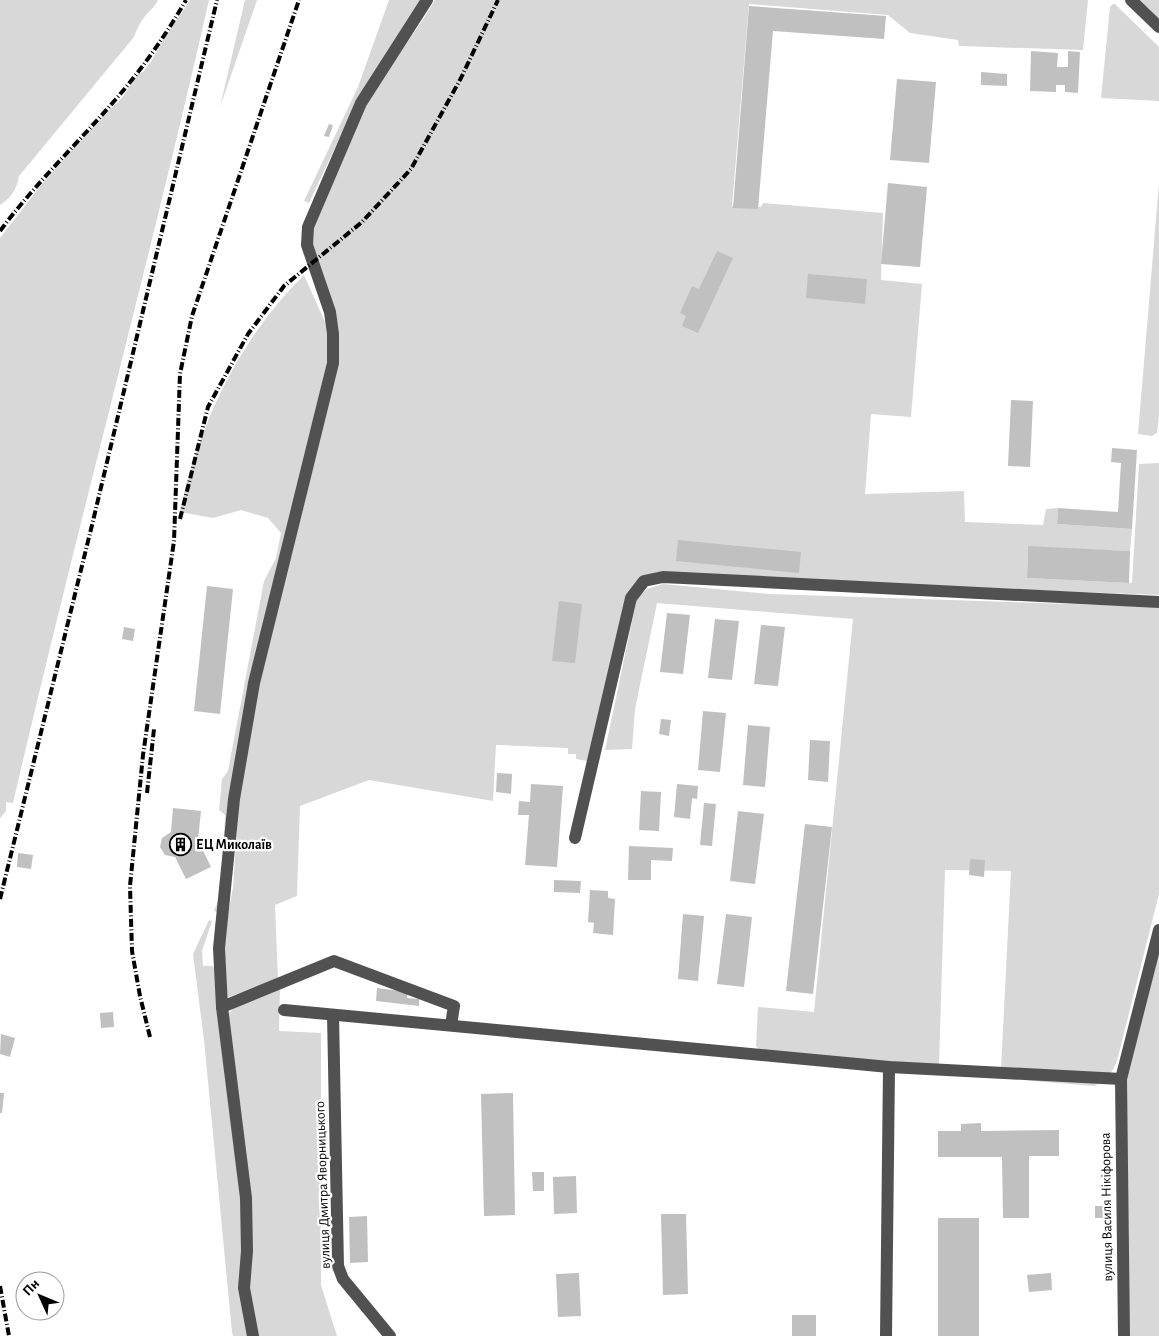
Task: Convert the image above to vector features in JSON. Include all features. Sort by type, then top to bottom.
[{"type":"street","points":[[253,1336],[244,1288],[247,1251],[246,1198],[222,1007],[219,948],[235,790],[254,683],[333,363],[333,334],[330,312],[307,245],[308,227],[361,103],[426,0]]},
{"type":"street","points":[[1131,0],[1159,28]]},
{"type":"street","points":[[575,838],[630,598],[644,581],[663,577],[1159,602]]},
{"type":"street","name":"вулиця Василя Нікіфорова","points":[[1124,1336],[1121,1079],[1159,930]]},
{"type":"street","points":[[222,1007],[334,961],[454,1006],[451,1025]]},
{"type":"street","points":[[284,1010],[888,1066],[1121,1079]]},
{"type":"street","name":"вулиця Дмитра Яворницького","points":[[333,1015],[338,1266],[343,1279],[390,1336]]},
{"type":"street","points":[[886,1336],[888,1066]]},
{"type":"shaded area","points":[[0,0],[158,0],[142,20],[134,37],[19,176],[13,193],[0,205]]},
{"type":"shaded area","points":[[190,0],[209,0],[186,101],[13,803],[6,802],[6,811],[0,818],[0,238],[41,185],[102,117],[122,98],[138,74],[143,72]]},
{"type":"shaded area","points":[[245,0],[257,0],[220,107]]},
{"type":"shaded area","points":[[389,0],[427,0],[348,120],[309,203],[304,201],[358,87]]},
{"type":"shaded area","points":[[435,0],[1088,0],[1083,50],[959,46],[958,40],[910,33],[888,15],[749,4],[732,206],[761,207],[763,203],[883,213],[881,280],[922,284],[911,417],[871,414],[865,494],[964,491],[965,522],[1043,525],[1046,509],[1058,508],[1057,524],[1132,529],[1130,551],[1028,547],[1027,578],[1132,583],[1139,464],[1159,463],[1159,595],[664,576],[636,590],[587,761],[576,759],[576,754],[568,754],[568,748],[496,745],[493,801],[369,780],[300,806],[297,896],[275,905],[278,980],[226,998],[221,948],[233,888],[239,800],[258,684],[337,362],[307,247],[352,122]]},
{"type":"shaded area","points":[[1125,0],[1159,0],[1159,33]]},
{"type":"shaded area","points":[[1113,4],[1159,47],[1159,101],[1101,98],[1110,7]]},
{"type":"shaded area","points":[[1159,183],[1159,416],[1157,433],[1152,436],[1138,434]]},
{"type":"shaded area","points":[[304,275],[325,322],[327,361],[293,516],[251,683],[232,801],[226,889],[223,909],[218,912],[214,911],[222,891],[225,815],[219,810],[222,779],[228,771],[264,581],[276,558],[281,533],[268,518],[241,510],[213,518],[180,512],[188,478],[199,446],[225,384],[241,355],[260,327]]},
{"type":"shaded area","points":[[663,584],[769,594],[1159,607],[1159,894],[1117,1061],[1111,1073],[1105,1079],[1094,1086],[1011,1079],[1001,1069],[1011,871],[945,870],[939,1064],[936,1071],[759,1050],[756,1046],[758,1007],[814,1012],[853,619],[657,603],[635,709],[632,749],[605,750],[637,598],[647,589]]},
{"type":"shaded area","points":[[209,920],[212,921],[202,951],[203,966],[212,966],[216,969],[239,1179],[248,1336],[233,1336],[232,1332],[204,1040],[193,954]]},
{"type":"shaded area","points":[[1159,953],[1159,1336],[1129,1336],[1126,1079]]},
{"type":"shaded area","points":[[280,988],[279,1031],[321,1033],[321,1285],[337,1336],[257,1336],[248,1298],[228,1015],[234,1007]]},
{"type":"building","points":[[749,6],[886,16],[884,39],[773,31],[758,209],[733,208]]},
{"type":"building","points":[[1031,51],[1058,53],[1057,67],[1068,67],[1068,51],[1080,52],[1078,93],[1065,92],[1065,85],[1056,85],[1056,92],[1030,91]]},
{"type":"building","points":[[981,72],[1007,74],[1007,86],[981,85]]},
{"type":"building","points":[[897,79],[936,82],[929,163],[890,160]]},
{"type":"building","points":[[329,124],[333,125],[329,137],[324,136]]},
{"type":"building","points":[[888,183],[927,187],[920,267],[881,264]]},
{"type":"building","points":[[717,251],[733,258],[698,333],[682,326],[686,316],[680,313],[692,286],[699,289]]},
{"type":"building","points":[[808,274],[867,279],[865,304],[806,298]]},
{"type":"building","points":[[1011,400],[1033,401],[1030,467],[1008,466]]},
{"type":"building","points":[[1112,448],[1137,450],[1132,529],[1057,524],[1058,508],[1118,512],[1121,463],[1111,462]]},
{"type":"building","points":[[678,540],[801,552],[799,573],[676,561]]},
{"type":"building","points":[[1028,546],[1130,551],[1129,583],[1027,578]]},
{"type":"building","points":[[207,586],[233,589],[220,714],[194,711]]},
{"type":"building","points":[[559,601],[582,604],[575,663],[552,661]]},
{"type":"building","points":[[667,613],[690,615],[683,674],[660,672]]},
{"type":"building","points":[[715,619],[739,621],[732,680],[708,678]]},
{"type":"building","points":[[761,625],[785,627],[778,686],[754,684]]},
{"type":"building","points":[[124,627],[135,629],[133,641],[122,639]]},
{"type":"building","points":[[703,711],[726,713],[720,772],[698,770]]},
{"type":"building","points":[[661,719],[671,720],[669,736],[659,734]]},
{"type":"building","points":[[748,725],[770,727],[765,787],[743,785]]},
{"type":"building","points":[[810,740],[830,741],[828,782],[808,780]]},
{"type":"building","points":[[497,773],[512,774],[511,794],[496,792]]},
{"type":"building","points":[[531,784],[563,786],[557,867],[525,865],[529,815],[518,815],[519,801],[530,802]]},
{"type":"building","points":[[677,784],[698,786],[697,799],[692,798],[690,819],[674,817]]},
{"type":"building","points":[[641,791],[661,792],[659,831],[639,830]]},
{"type":"building","points":[[704,803],[716,804],[712,846],[700,845]]},
{"type":"building","name":"ЕЦ Миколаїв","points":[[173,808],[201,811],[198,840],[211,867],[186,879],[175,857],[165,855],[160,847],[162,838],[171,832]]},
{"type":"building","points":[[738,811],[764,814],[755,884],[730,881]]},
{"type":"building","points":[[805,824],[832,827],[813,994],[786,991]]},
{"type":"building","points":[[629,846],[673,848],[672,861],[651,860],[651,880],[628,880]]},
{"type":"building","points":[[18,853],[33,855],[31,869],[17,867]]},
{"type":"building","points":[[970,859],[985,860],[984,877],[969,875]]},
{"type":"building","points":[[554,880],[581,881],[580,893],[554,892]]},
{"type":"building","points":[[590,890],[608,891],[608,898],[615,899],[613,935],[593,933],[594,923],[588,922]]},
{"type":"building","points":[[683,914],[704,916],[698,981],[678,979]]},
{"type":"building","points":[[726,914],[752,917],[744,987],[717,984]]},
{"type":"building","points":[[377,988],[408,992],[407,998],[419,999],[419,1006],[376,1001]]},
{"type":"building","points":[[113,1012],[114,1027],[101,1028],[100,1013]]},
{"type":"building","points":[[1,1034],[15,1038],[10,1057],[0,1054]]},
{"type":"building","points":[[0,1093],[4,1093],[2,1113],[0,1113]]},
{"type":"building","points":[[513,1093],[515,1215],[484,1216],[481,1094]]},
{"type":"building","points":[[981,1123],[981,1131],[1059,1130],[1059,1156],[1029,1156],[1029,1218],[1003,1218],[1002,1157],[938,1157],[938,1131],[961,1131],[961,1124]]},
{"type":"building","points":[[532,1172],[544,1172],[544,1191],[533,1191]]},
{"type":"building","points":[[576,1176],[577,1213],[554,1214],[553,1177]]},
{"type":"building","points":[[1095,1206],[1110,1206],[1110,1218],[1095,1218]]},
{"type":"building","points":[[661,1214],[686,1214],[688,1294],[663,1295]]},
{"type":"building","points":[[367,1216],[368,1262],[350,1263],[349,1217]]},
{"type":"building","points":[[938,1218],[979,1218],[979,1336],[938,1336]]},
{"type":"building","points":[[579,1273],[581,1316],[558,1317],[556,1274]]},
{"type":"building","points":[[1051,1273],[1052,1290],[1029,1292],[1027,1275]]},
{"type":"building","points":[[792,1315],[816,1315],[816,1336],[792,1336]]},
{"type":"railway","points":[[0,231],[56,164],[126,88],[186,0]]},
{"type":"railway","points":[[0,899],[93,521],[217,0]]},
{"type":"railway","points":[[150,1037],[132,951],[130,886],[143,755],[174,541],[180,374],[192,316],[299,0]]},
{"type":"railway","points":[[180,519],[208,407],[248,334],[284,286],[362,222],[411,169],[461,78],[498,0]]},
{"type":"railway","points":[[147,793],[154,729]]},
{"type":"railway","points":[[0,1286],[9,1336]]},
{"type":"place","name":"ЕЦ Миколаїв","points":[[180,845]]}]
